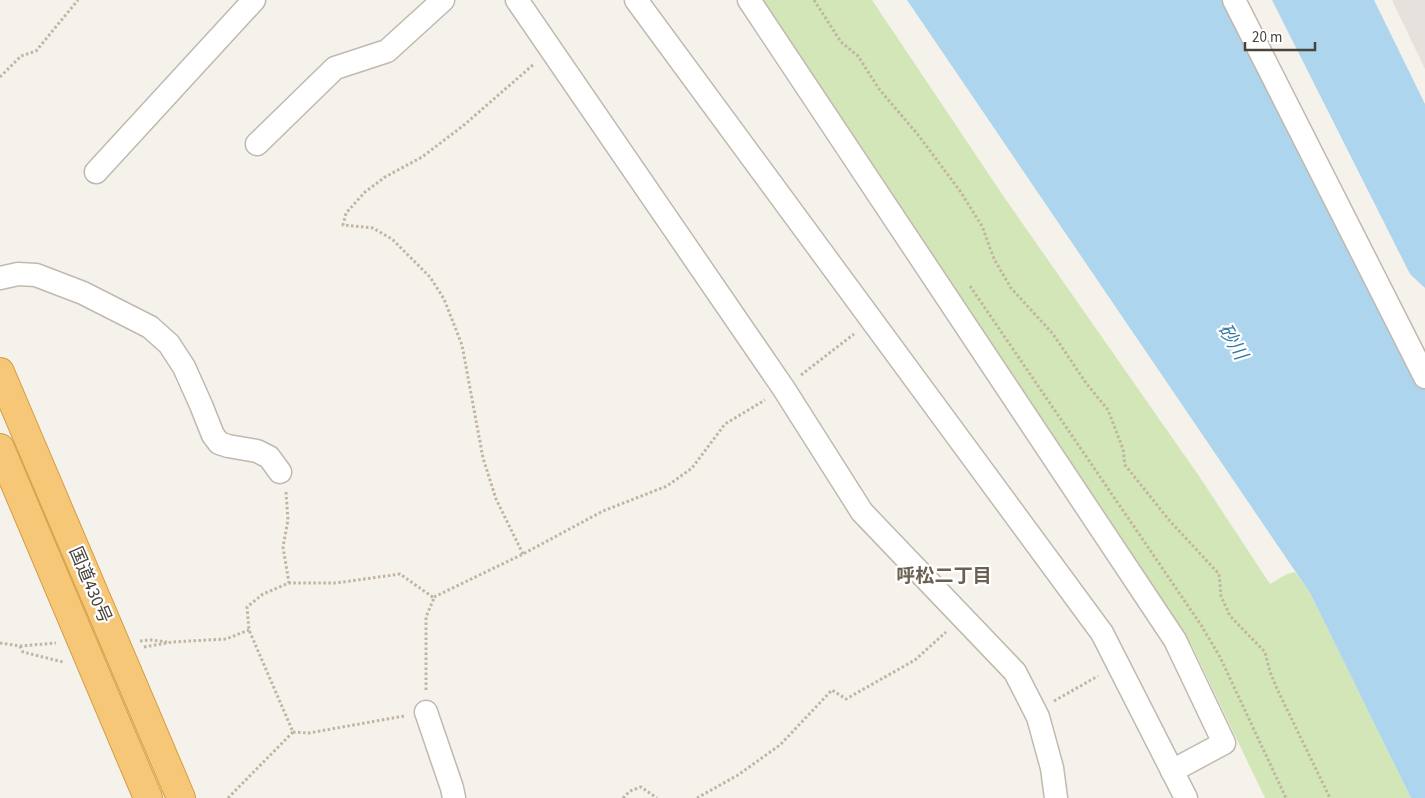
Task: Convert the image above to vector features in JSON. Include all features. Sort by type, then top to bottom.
[{"type":"highway","name":"国道430号","points":[[0,372],[181,798]]},
{"type":"highway","name":"国道430号","points":[[0,448],[148,798]]},
{"type":"street","points":[[96,172],[254,0]]},
{"type":"street","points":[[257,144],[335,68],[387,51],[443,0]]},
{"type":"street","points":[[517,0],[784,389],[862,512],[1016,672],[1035,712],[1052,768],[1056,798]]},
{"type":"street","points":[[636,0],[1102,633],[1186,798]]},
{"type":"street","points":[[749,0],[1175,640],[1224,743],[1172,771]]},
{"type":"street","points":[[1234,0],[1418,347],[1425,376]]},
{"type":"street","points":[[0,278],[18,274],[36,275],[83,293],[150,327],[168,344],[184,367],[213,435],[219,443],[258,451],[269,457],[280,472]]},
{"type":"street","points":[[426,712],[454,798]]},
{"type":"path","points":[[0,77],[21,56],[36,52],[78,0]]},
{"type":"path","points":[[814,0],[841,42],[858,56],[879,89],[919,136],[960,191],[982,226],[994,259],[1011,288],[1053,334],[1108,410],[1123,449],[1125,465],[1169,520],[1219,574],[1221,596],[1230,616],[1265,652],[1270,672],[1278,691],[1330,798]]},
{"type":"path","points":[[522,554],[496,499],[483,458],[462,345],[444,299],[430,277],[392,239],[373,228],[343,226],[346,213],[365,192],[385,176],[422,157],[464,125],[551,48]]},
{"type":"path","points":[[228,798],[293,732],[309,733],[426,712],[426,617],[434,598],[603,511],[667,486],[692,468],[725,424],[784,389],[872,320]]},
{"type":"path","points":[[280,472],[287,496],[288,520],[283,547],[288,583]]},
{"type":"path","points":[[293,732],[249,630],[247,607],[263,594],[288,583],[336,583],[400,574],[434,598]]},
{"type":"path","points":[[697,798],[738,775],[780,744],[832,690],[846,699],[869,687],[915,660],[963,616]]},
{"type":"path","points":[[142,648],[172,642],[226,639],[249,630]]},
{"type":"path","points":[[0,643],[20,646],[51,644],[81,639]]},
{"type":"path","points":[[133,644],[151,640],[172,642]]},
{"type":"path","points":[[20,646],[23,652],[68,664]]},
{"type":"path","points":[[1035,712],[1118,664]]},
{"type":"path","points":[[623,798],[630,791],[641,787],[657,798]]},
{"type":"shaded area","points":[[1392,0],[1425,0],[1425,69]]},
{"type":"green space","points":[[756,0],[872,0],[1004,197],[1199,476],[1270,584],[1287,574],[1295,572],[1310,593],[1411,798],[1265,798],[1192,646]]},
{"type":"water","name":"砂川","points":[[907,0],[1222,0],[1425,390],[1425,798],[1411,798],[1310,593]]},
{"type":"water","points":[[1272,0],[1374,0],[1425,104],[1425,288],[1410,274]]},
{"type":"district","name":"呼松二丁目","points":[[944,576]]}]
